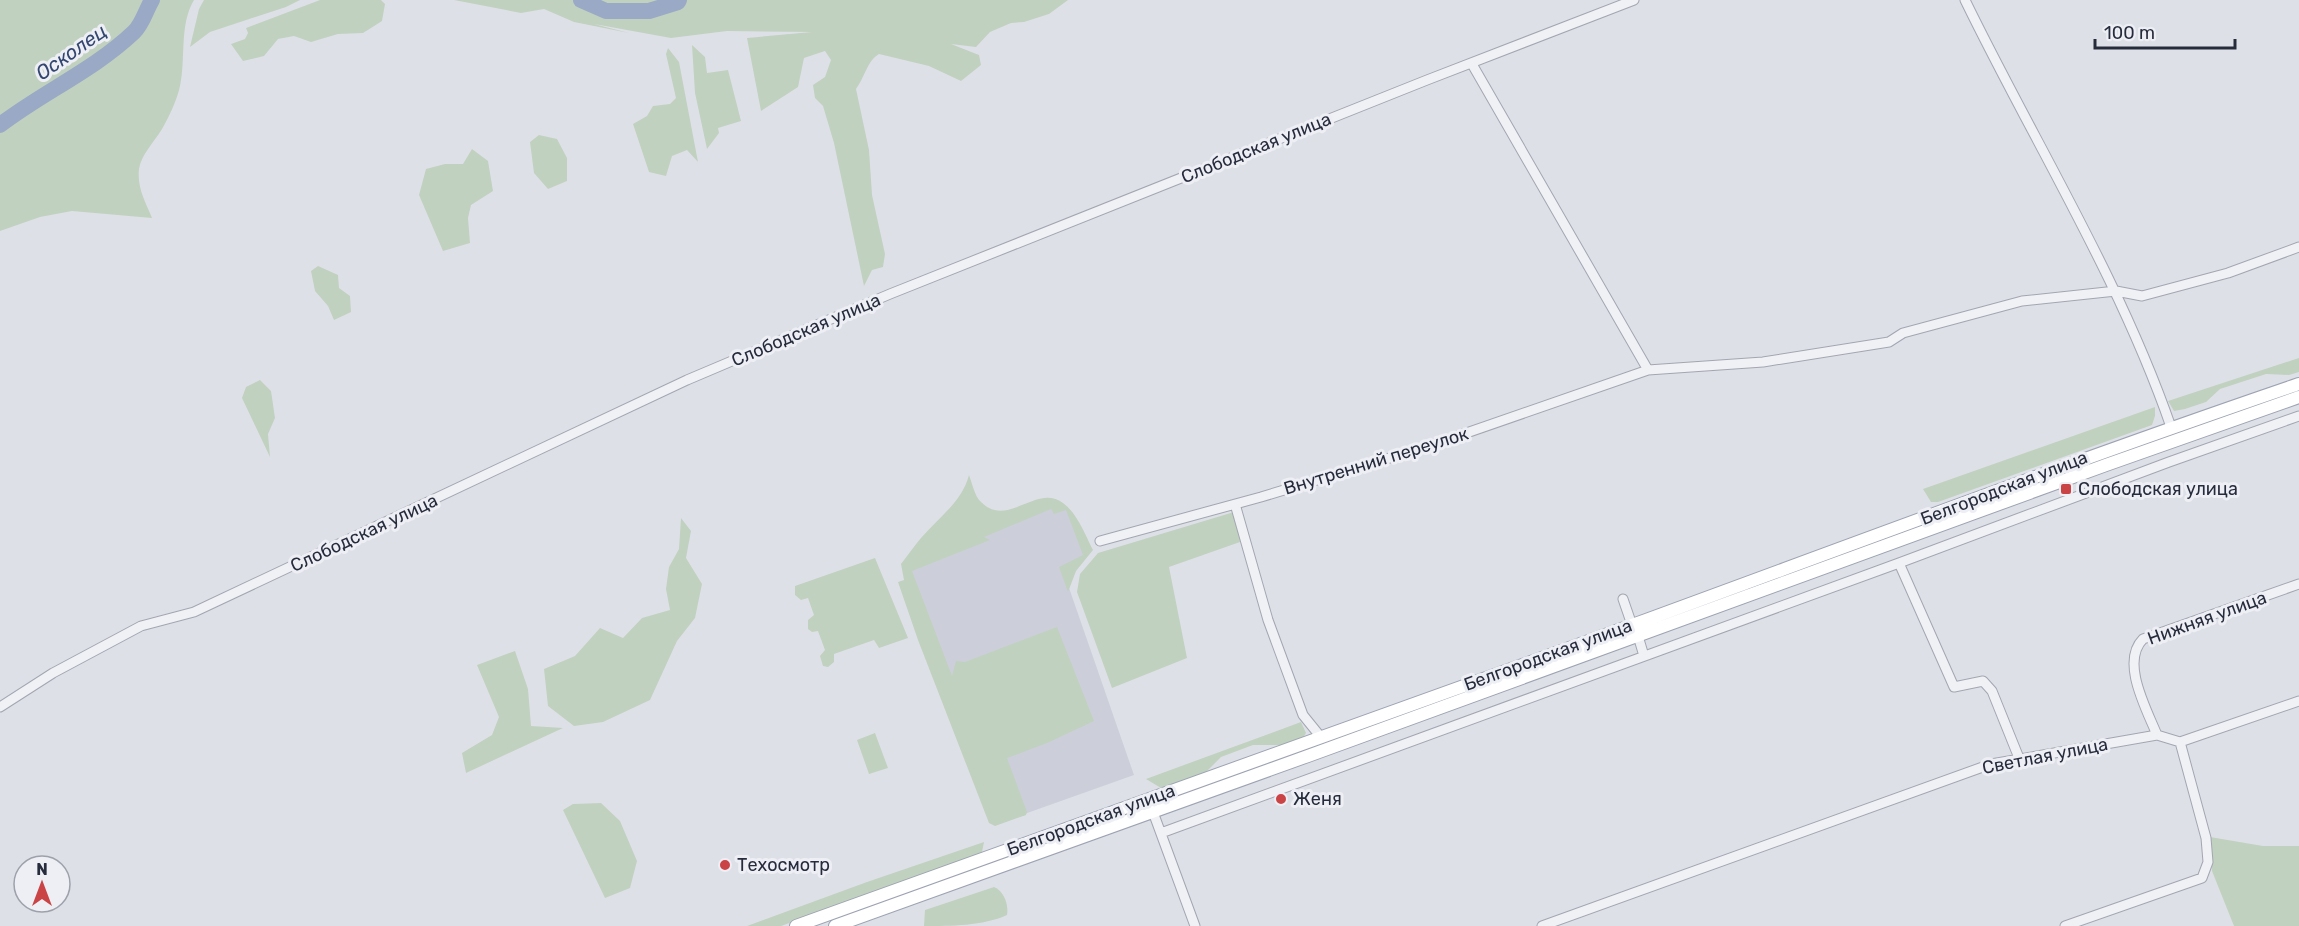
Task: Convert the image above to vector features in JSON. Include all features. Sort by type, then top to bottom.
[{"type":"main road","name":"Белгородская улица","points":[[835,926],[1153,812],[2171,427],[2299,384]]},
{"type":"main road","name":"Белгородская улица","points":[[796,926],[1320,736],[1635,631],[2299,397]]},
{"type":"street","name":"Слободская улица","points":[[0,708],[53,673],[141,626],[194,612],[687,380],[912,285],[1634,0]]},
{"type":"street","points":[[1965,0],[1997,67],[2116,291],[2171,427]]},
{"type":"street","points":[[1472,64],[1648,370]]},
{"type":"street","points":[[2116,291],[2142,296],[2228,273],[2299,247]]},
{"type":"street","name":"Внутренний переулок","points":[[1100,541],[1235,504],[1426,447],[1648,370],[1762,362],[1889,342],[1903,333],[2022,301],[2116,291]]},
{"type":"street","points":[[1161,832],[2299,416]]},
{"type":"street","points":[[2162,445],[2169,462]]},
{"type":"street","points":[[1235,504],[1268,620],[1287,673],[1303,715],[1320,736]]},
{"type":"street","points":[[1899,563],[1954,687],[1983,681],[1992,691],[2019,758]]},
{"type":"street","name":"Нижняя улица","points":[[2157,735],[2139,693],[2133,656],[2136,646],[2143,639],[2299,584]]},
{"type":"street","points":[[1623,599],[1644,656]]},
{"type":"street","points":[[2065,926],[2202,878],[2208,862],[2206,838],[2180,742],[2299,701]]},
{"type":"street","name":"Светлая улица","points":[[1542,926],[1991,764],[2157,735],[2180,742]]},
{"type":"street","points":[[1153,812],[1195,926]]},
{"type":"shaded area","points":[[1058,505],[1070,511],[1087,555],[1067,582],[1134,775],[1002,822],[902,566]]},
{"type":"green space","points":[[0,0],[148,0],[133,29],[76,72],[12,110],[0,120]]},
{"type":"green space","points":[[157,0],[194,0],[186,20],[182,76],[177,97],[139,169],[140,188],[152,218],[72,211],[40,217],[0,231],[0,129],[17,116],[80,78],[139,34]]},
{"type":"green space","points":[[204,0],[300,0],[286,7],[210,32],[190,47],[199,9]]},
{"type":"green space","points":[[320,0],[381,0],[385,4],[382,21],[363,33],[338,34],[311,42],[294,36],[278,39],[264,56],[243,61],[231,44],[245,39],[248,33],[246,28]]},
{"type":"green space","points":[[454,0],[579,0],[606,11],[649,13],[679,3],[681,0],[1068,0],[1049,14],[1024,22],[1011,23],[990,32],[976,47],[951,44],[979,55],[981,65],[961,81],[929,66],[879,54],[872,61],[856,89],[869,150],[872,195],[885,254],[883,267],[872,270],[864,286],[834,143],[823,106],[815,98],[813,85],[825,77],[831,60],[825,51],[804,58],[798,87],[761,111],[747,38],[812,32],[727,31],[671,38],[594,24],[629,33],[574,22],[544,9],[521,13]]},
{"type":"green space","points":[[591,0],[678,0],[646,9],[623,9]]},
{"type":"green space","points":[[692,45],[705,57],[707,73],[728,70],[741,121],[718,128],[719,133],[707,149],[695,93]]},
{"type":"green space","points":[[668,48],[679,62],[698,162],[687,150],[672,156],[666,176],[649,172],[633,124],[647,116],[653,106],[670,104],[676,98],[666,54]]},
{"type":"green space","points":[[539,135],[557,139],[567,158],[567,181],[548,189],[534,173],[530,142]]},
{"type":"green space","points":[[472,149],[488,161],[493,191],[471,205],[468,218],[470,243],[443,251],[419,195],[426,169],[445,164],[463,164]]},
{"type":"green space","points":[[318,266],[338,275],[339,288],[350,296],[351,312],[334,320],[328,306],[315,291],[311,271]]},
{"type":"green space","points":[[2299,358],[2299,372],[2289,375],[2266,374],[2220,389],[2206,402],[2185,409],[2174,411],[2168,401]]},
{"type":"green space","points":[[260,380],[271,391],[275,418],[268,434],[270,457],[242,398],[246,387]]},
{"type":"green space","points":[[2155,407],[2152,425],[1938,502],[1931,502],[1923,489]]},
{"type":"green space","points":[[969,475],[978,499],[990,509],[1001,511],[1011,509],[1042,498],[1053,498],[1063,503],[1077,519],[1093,550],[1076,571],[1068,592],[1059,567],[1083,555],[1066,510],[1054,514],[1051,509],[984,537],[990,540],[912,571],[952,676],[956,661],[965,662],[1057,627],[1094,721],[1047,743],[1007,758],[1027,812],[1026,815],[995,826],[989,823],[898,582],[904,580],[901,564],[921,538],[955,502],[966,485]]},
{"type":"green space","points":[[1234,512],[1240,542],[1169,567],[1187,658],[1112,688],[1077,592],[1080,574],[1098,553]]},
{"type":"green space","points":[[681,518],[691,531],[686,558],[702,584],[695,618],[677,641],[650,700],[603,722],[574,726],[548,706],[544,669],[575,656],[600,628],[623,638],[642,618],[670,610],[666,589],[669,567],[679,549]]},
{"type":"green space","points":[[875,558],[908,638],[879,648],[874,640],[834,654],[834,662],[828,667],[823,666],[820,656],[825,650],[818,631],[812,632],[808,629],[808,620],[814,615],[808,598],[801,600],[795,595],[795,586]]},
{"type":"green space","points":[[515,651],[528,689],[531,726],[563,728],[466,773],[462,753],[492,735],[499,717],[477,665]]},
{"type":"green space","points":[[1301,722],[1306,733],[1303,738],[1280,745],[1253,745],[1221,757],[1204,774],[1161,788],[1146,779]]},
{"type":"green space","points":[[875,733],[888,768],[869,774],[857,740]]},
{"type":"green space","points":[[601,803],[620,821],[637,861],[630,888],[605,898],[563,810],[573,804]]},
{"type":"green space","points":[[2210,837],[2263,846],[2299,846],[2299,926],[2234,926],[2212,871]]},
{"type":"green space","points":[[984,842],[982,852],[975,856],[781,926],[747,926],[867,882]]},
{"type":"green space","points":[[994,887],[1005,899],[1007,915],[977,923],[924,926],[925,910]]},
{"type":"waterway","name":"Осколец","points":[[0,125],[119,46],[137,29],[152,0]]},
{"type":"waterway","name":"Осколец","points":[[581,0],[606,11],[649,11],[679,0]]},
{"type":"place","name":"Слободская улица","points":[[2066,489]]},
{"type":"place","name":"Женя","points":[[1281,799]]},
{"type":"place","name":"Техосмотр","points":[[725,865]]}]
